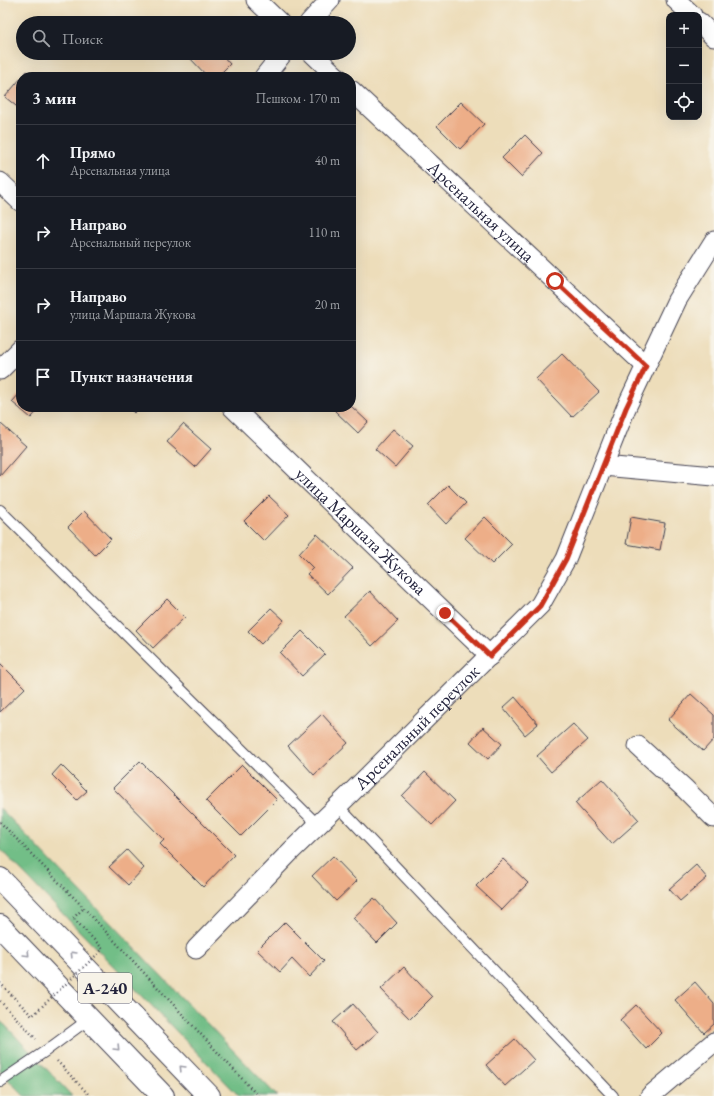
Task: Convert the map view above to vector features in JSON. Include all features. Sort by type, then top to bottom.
[{"type":"main road","name":"А-240","points":[[0,879],[209,1096]]},
{"type":"main road","name":"А-240","points":[[0,926],[163,1096]]},
{"type":"street","points":[[256,0],[273,16]]},
{"type":"street","points":[[315,16],[330,0]]},
{"type":"street","points":[[676,0],[689,12]]},
{"type":"street","points":[[702,25],[714,37]]},
{"type":"street","points":[[268,72],[277,60]]},
{"type":"street","points":[[320,60],[333,72]]},
{"type":"street","name":"Арсенальная улица","points":[[356,95],[646,366]]},
{"type":"street","points":[[0,182],[16,197]]},
{"type":"street","name":"Арсенальный переулок","points":[[196,949],[292,850],[540,606],[566,559],[626,408],[677,300],[714,241]]},
{"type":"street","points":[[0,370],[16,354]]},
{"type":"street","name":"улица Маршала Жукова","points":[[237,412],[490,656]]},
{"type":"street","points":[[603,466],[714,476]]},
{"type":"street","points":[[638,746],[714,818]]},
{"type":"street","points":[[651,1096],[714,1042]]},
{"type":"lane","points":[[0,510],[318,825]]},
{"type":"lane","points":[[338,806],[613,1096]]},
{"type":"lane","points":[[0,1082],[89,1019]]},
{"type":"path","points":[[0,822],[84,908],[258,1096]]},
{"type":"path","points":[[0,983],[32,1016],[103,949],[73,918],[84,908]]},
{"type":"green space","points":[[0,808],[277,1096],[239,1096],[0,849]]},
{"type":"green space","points":[[0,1021],[72,1096],[24,1096],[0,1071]]},
{"type":"building","points":[[192,60],[226,60],[230,64],[222,72],[203,72]]},
{"type":"building","points":[[16,84],[16,106],[5,97]]},
{"type":"building","points":[[461,102],[484,124],[460,149],[437,126]]},
{"type":"building","points":[[525,135],[543,153],[521,177],[502,158]]},
{"type":"building","points":[[562,354],[599,392],[572,417],[536,379]]},
{"type":"building","points":[[16,398],[16,405],[12,402]]},
{"type":"building","points":[[356,411],[368,422],[358,433],[336,412],[356,412]]},
{"type":"building","points":[[24,412],[36,412],[31,418]]},
{"type":"building","points":[[1,424],[26,446],[0,476],[0,426]]},
{"type":"building","points":[[183,424],[211,449],[195,467],[167,442]]},
{"type":"building","points":[[393,429],[413,446],[395,467],[375,449]]},
{"type":"building","points":[[448,485],[466,503],[446,524],[428,505]]},
{"type":"building","points":[[269,496],[289,515],[264,541],[244,521]]},
{"type":"building","points":[[84,511],[111,539],[95,555],[68,527]]},
{"type":"building","points":[[485,517],[512,544],[492,564],[465,538]]},
{"type":"building","points":[[631,517],[665,523],[660,550],[626,544]]},
{"type":"building","points":[[317,534],[353,568],[328,594],[307,574],[313,568],[299,554]]},
{"type":"building","points":[[370,591],[398,621],[372,646],[344,616]]},
{"type":"building","points":[[167,599],[185,617],[153,648],[136,630]]},
{"type":"building","points":[[271,608],[284,620],[261,644],[248,631]]},
{"type":"building","points":[[302,631],[325,654],[302,676],[280,653]]},
{"type":"building","points":[[0,663],[25,688],[0,712]]},
{"type":"building","points":[[691,694],[714,715],[714,739],[703,751],[668,720]]},
{"type":"building","points":[[515,697],[538,724],[525,735],[503,708]]},
{"type":"building","points":[[322,714],[348,743],[314,775],[288,746]]},
{"type":"building","points":[[573,724],[588,740],[551,772],[537,756]]},
{"type":"building","points":[[483,727],[502,744],[488,759],[470,742]]},
{"type":"building","points":[[140,761],[234,855],[203,887],[160,844],[164,840],[113,788]]},
{"type":"building","points":[[61,765],[87,791],[77,800],[52,775]]},
{"type":"building","points":[[242,765],[277,800],[241,836],[206,801]]},
{"type":"building","points":[[425,772],[455,801],[432,825],[402,796]]},
{"type":"building","points":[[602,779],[639,820],[612,844],[575,803]]},
{"type":"building","points":[[127,850],[144,868],[128,885],[109,867]]},
{"type":"building","points":[[333,856],[357,881],[336,901],[312,876]]},
{"type":"building","points":[[503,859],[528,883],[502,910],[476,886]]},
{"type":"building","points":[[696,865],[707,878],[680,901],[669,889]]},
{"type":"building","points":[[374,898],[397,923],[377,943],[353,918]]},
{"type":"building","points":[[285,922],[324,961],[309,977],[292,959],[280,972],[257,950]]},
{"type":"building","points":[[404,967],[432,997],[410,1019],[381,989]]},
{"type":"building","points":[[695,982],[714,1004],[714,1024],[704,1033],[675,1000]]},
{"type":"building","points":[[353,1004],[378,1032],[357,1050],[333,1022]]},
{"type":"building","points":[[636,1005],[662,1033],[646,1049],[620,1020]]},
{"type":"building","points":[[515,1039],[534,1060],[505,1086],[486,1065]]},
{"type":"route","points":[[445,613],[490,656],[540,606],[566,559],[626,408],[646,366],[555,281]]}]
